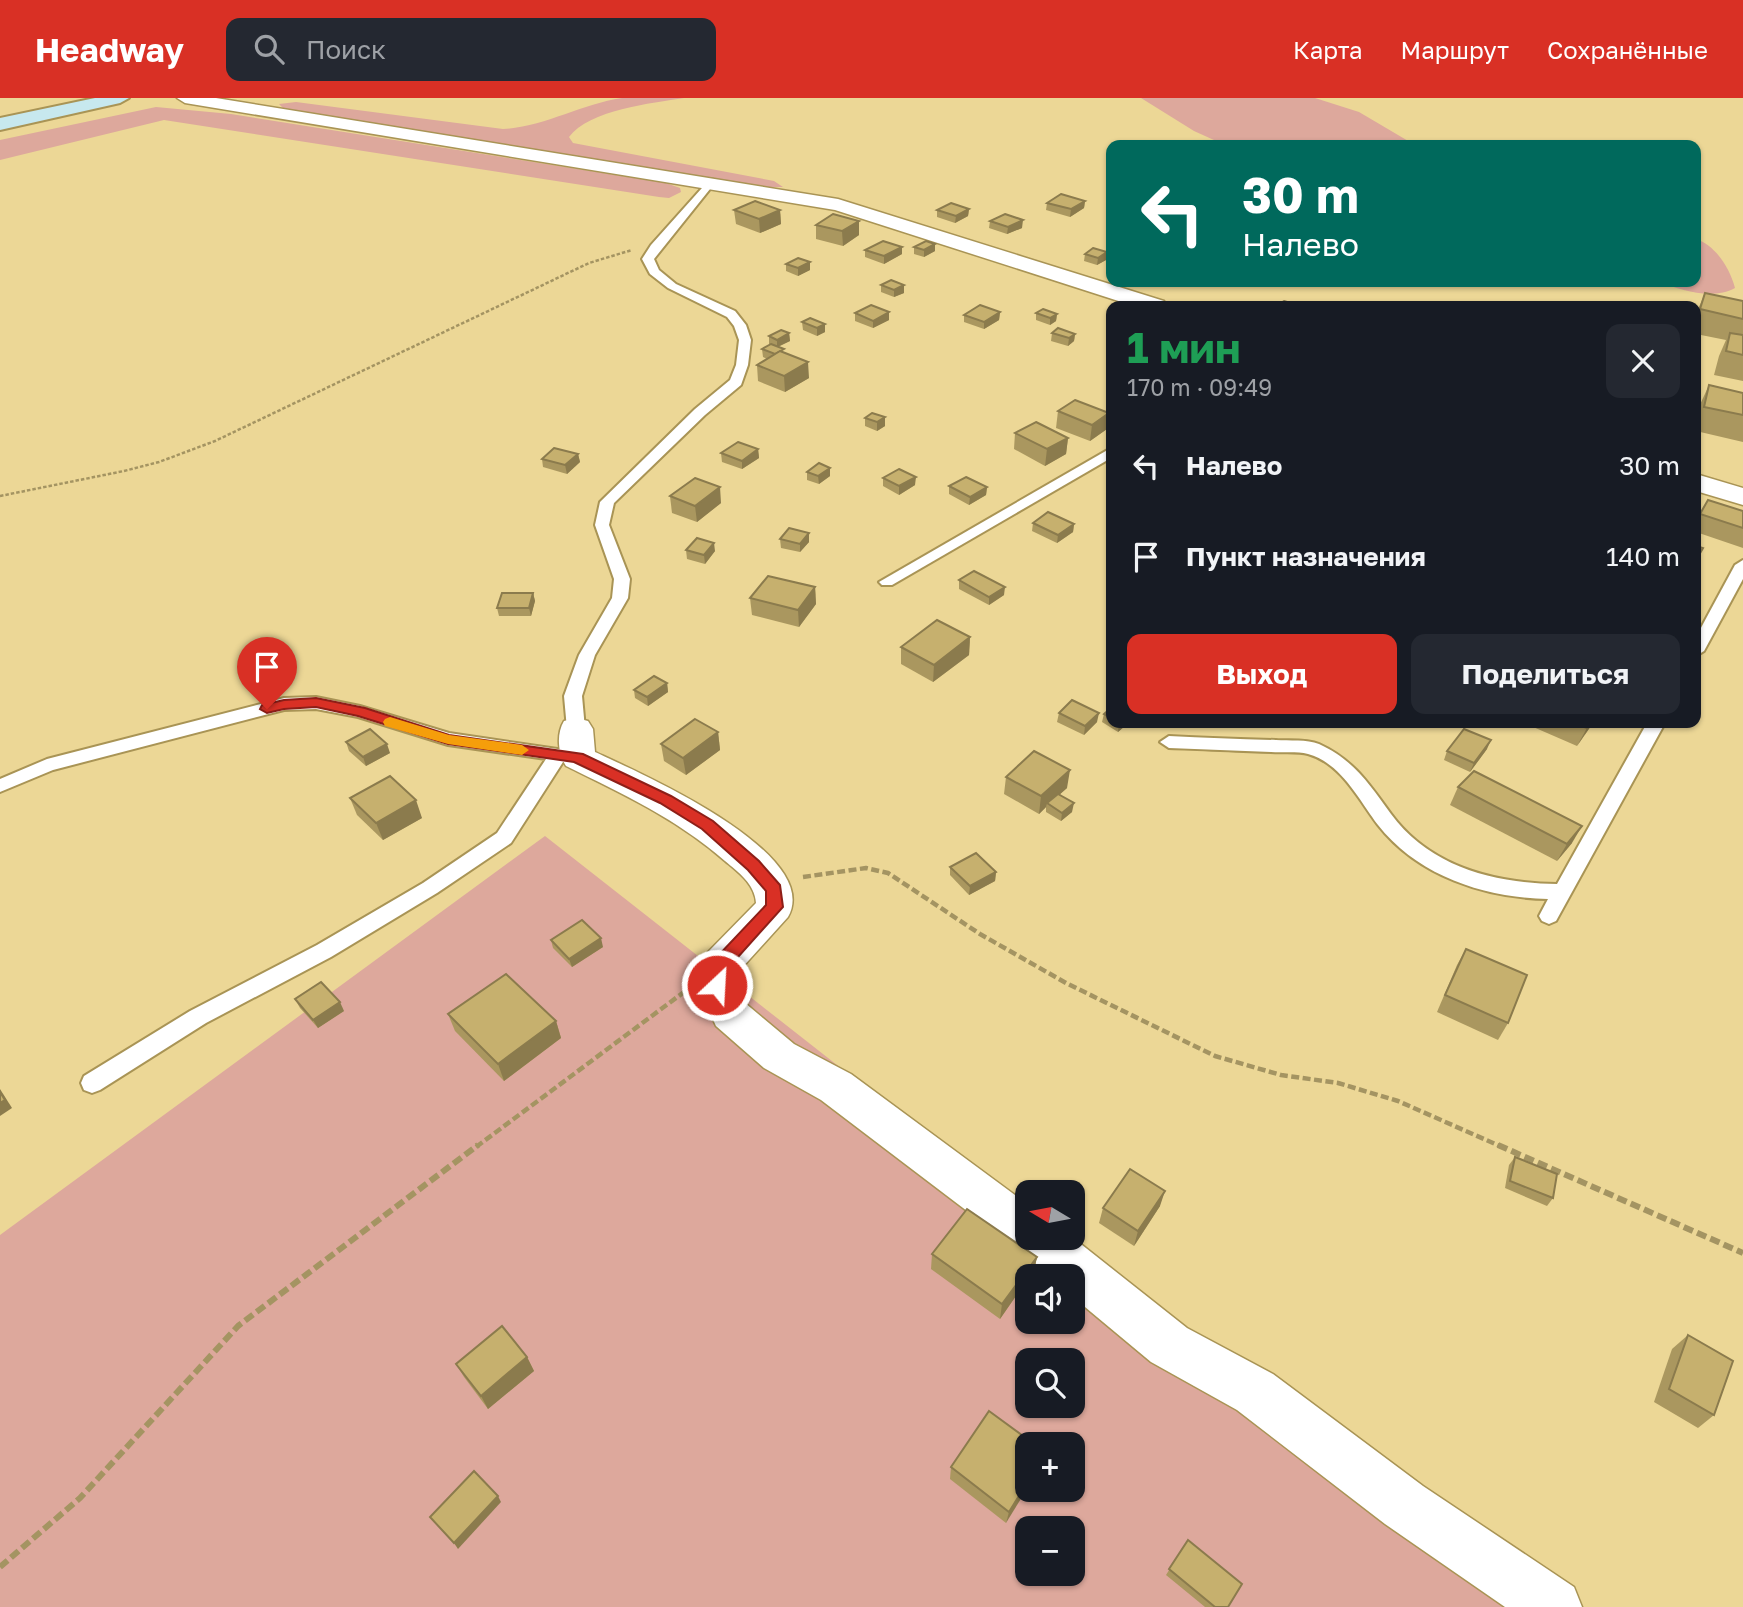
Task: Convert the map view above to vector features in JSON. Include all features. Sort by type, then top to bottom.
[{"type":"main road","points":[[0,124],[120,98]]},
{"type":"street","points":[[186,98],[801,197],[865,212],[1141,301]]},
{"type":"street","points":[[1701,483],[1743,497]]},
{"type":"street","points":[[570,747],[707,825],[754,865],[774,889],[775,907],[721,964],[717,985],[730,1014],[779,1056],[836,1087],[1015,1222]]},
{"type":"street","points":[[1051,1250],[1169,1345],[1255,1392],[1404,1505],[1554,1607]]},
{"type":"lane","points":[[92,1083],[198,1017],[336,944],[430,888],[504,838],[570,747],[573,695],[587,655],[620,598],[622,579],[603,525],[607,502],[700,412],[736,382],[742,365],[745,340],[740,325],[731,314],[672,286],[654,272],[648,259],[654,247],[678,223],[709,182]]},
{"type":"lane","points":[[887,582],[1106,456]]},
{"type":"lane","points":[[1701,642],[1743,565]]},
{"type":"lane","points":[[0,786],[47,765],[284,704],[316,703],[360,712],[448,739],[570,747]]},
{"type":"lane","points":[[1549,916],[1653,728]]},
{"type":"lane","points":[[1169,742],[1312,748],[1340,765],[1366,790],[1385,820],[1420,856],[1475,881],[1518,891],[1563,892]]},
{"type":"path","points":[[0,496],[159,462],[215,441],[589,263],[625,251],[654,247]]},
{"type":"path","points":[[774,889],[801,878],[834,871],[866,868],[888,873],[980,934],[1066,983],[1215,1056],[1281,1075],[1338,1083],[1398,1101],[1743,1253]]},
{"type":"path","points":[[0,1567],[80,1498],[238,1326],[721,964]]},
{"type":"shaded area","points":[[622,98],[684,98],[622,109],[591,120],[569,137],[573,143],[774,181],[783,187],[764,187],[284,109],[279,104],[296,102],[503,129],[533,124]]},
{"type":"shaded area","points":[[1141,98],[1315,98],[1359,112],[1407,140],[1214,140],[1194,131]]},
{"type":"shaded area","points":[[156,107],[231,114],[666,183],[680,188],[681,192],[669,198],[659,197],[164,120],[0,160],[0,140]]},
{"type":"shaded area","points":[[1701,241],[1721,258],[1735,288],[1707,294],[1675,287],[1701,287]]},
{"type":"shaded area","points":[[545,836],[1015,1205],[1015,1250],[1045,1250],[1064,1264],[1015,1264],[1015,1334],[1085,1334],[1085,1280],[1529,1607],[0,1607],[0,1235]]},
{"type":"building","points":[[1061,194],[1085,201],[1071,209],[1047,203]]},
{"type":"building","points":[[755,201],[780,210],[759,219],[734,210]]},
{"type":"building","points":[[951,203],[969,209],[956,216],[937,210]]},
{"type":"building","points":[[833,214],[859,221],[842,231],[816,225]]},
{"type":"building","points":[[1005,214],[1023,220],[1008,227],[990,221]]},
{"type":"building","points":[[883,241],[902,247],[884,256],[865,250]]},
{"type":"building","points":[[926,241],[935,244],[924,250],[914,247]]},
{"type":"building","points":[[1093,248],[1106,252],[1098,258],[1085,254]]},
{"type":"building","points":[[798,258],[810,262],[798,268],[786,264]]},
{"type":"building","points":[[891,280],[904,285],[894,290],[881,285]]},
{"type":"building","points":[[1705,293],[1743,301],[1743,319],[1701,309]]},
{"type":"building","points":[[871,305],[889,312],[873,321],[855,313]]},
{"type":"building","points":[[980,305],[1000,312],[984,322],[964,315]]},
{"type":"building","points":[[1043,309],[1057,314],[1050,318],[1036,313]]},
{"type":"building","points":[[810,318],[825,324],[817,328],[802,322]]},
{"type":"building","points":[[1058,328],[1075,334],[1069,338],[1052,333]]},
{"type":"building","points":[[781,330],[789,333],[777,340],[769,336]]},
{"type":"building","points":[[1730,333],[1743,335],[1743,355],[1726,351]]},
{"type":"building","points":[[771,344],[784,349],[775,354],[762,349]]},
{"type":"building","points":[[780,351],[808,362],[784,376],[757,365]]},
{"type":"building","points":[[1709,385],[1743,393],[1743,415],[1704,407]]},
{"type":"building","points":[[1075,400],[1106,412],[1106,415],[1092,425],[1058,411]]},
{"type":"building","points":[[872,413],[885,417],[877,422],[865,418]]},
{"type":"building","points":[[1036,422],[1068,438],[1047,449],[1015,433]]},
{"type":"building","points":[[738,442],[758,449],[742,461],[721,453]]},
{"type":"building","points":[[554,448],[578,454],[565,465],[542,459]]},
{"type":"building","points":[[819,463],[830,468],[818,476],[807,472]]},
{"type":"building","points":[[899,469],[916,477],[899,486],[883,478]]},
{"type":"building","points":[[966,477],[987,487],[970,497],[949,486]]},
{"type":"building","points":[[695,478],[720,487],[695,506],[670,496]]},
{"type":"building","points":[[1708,500],[1743,511],[1743,528],[1701,514]]},
{"type":"building","points":[[1048,512],[1074,524],[1058,535],[1033,523]]},
{"type":"building","points":[[789,528],[809,533],[800,544],[780,539]]},
{"type":"building","points":[[697,538],[714,543],[704,555],[686,550]]},
{"type":"building","points":[[974,571],[1005,587],[989,597],[959,580]]},
{"type":"building","points":[[768,576],[815,587],[798,610],[750,598]]},
{"type":"building","points":[[502,593],[533,593],[529,608],[497,608]]},
{"type":"building","points":[[937,620],[970,637],[934,665],[901,647]]},
{"type":"building","points":[[654,676],[667,683],[647,697],[634,690]]},
{"type":"building","points":[[1072,700],[1099,713],[1085,726],[1059,713]]},
{"type":"building","points":[[695,719],[718,732],[683,758],[661,744]]},
{"type":"building","points":[[370,729],[387,744],[363,757],[346,742]]},
{"type":"building","points":[[1464,729],[1491,740],[1474,763],[1447,751]]},
{"type":"building","points":[[1034,751],[1070,770],[1041,796],[1006,777]]},
{"type":"building","points":[[1474,771],[1582,826],[1567,844],[1458,787]]},
{"type":"building","points":[[390,776],[416,800],[376,823],[350,798]]},
{"type":"building","points":[[1058,794],[1074,803],[1062,813],[1047,803]]},
{"type":"building","points":[[976,853],[996,872],[970,886],[950,867]]},
{"type":"building","points":[[582,920],[601,938],[569,959],[551,940]]},
{"type":"building","points":[[1466,949],[1527,975],[1508,1023],[1445,995]]},
{"type":"building","points":[[506,974],[556,1021],[498,1064],[448,1014]]},
{"type":"building","points":[[321,982],[340,1002],[313,1020],[295,999]]},
{"type":"building","points":[[1515,1157],[1557,1174],[1553,1198],[1510,1181]]},
{"type":"building","points":[[1130,1169],[1165,1191],[1138,1231],[1103,1208]]},
{"type":"building","points":[[967,1209],[1015,1242],[1015,1250],[1027,1250],[1037,1257],[1032,1264],[1015,1264],[1015,1287],[1002,1304],[932,1254]]},
{"type":"building","points":[[502,1326],[527,1357],[481,1396],[456,1364]]},
{"type":"building","points":[[1688,1335],[1733,1361],[1714,1415],[1669,1389]]},
{"type":"building","points":[[989,1411],[1018,1432],[1015,1432],[1015,1502],[1009,1512],[951,1467]]},
{"type":"building","points":[[474,1471],[498,1496],[454,1543],[430,1517]]},
{"type":"building","points":[[1188,1540],[1242,1584],[1228,1607],[1215,1607],[1169,1569]]},
{"type":"slow traffic","points":[[390,722],[448,739],[522,750]]},
{"type":"route","points":[[267,709],[284,704],[316,703],[360,712],[448,739],[578,758],[665,799],[707,825],[754,865],[774,889],[775,907],[721,964],[717,985]]}]
